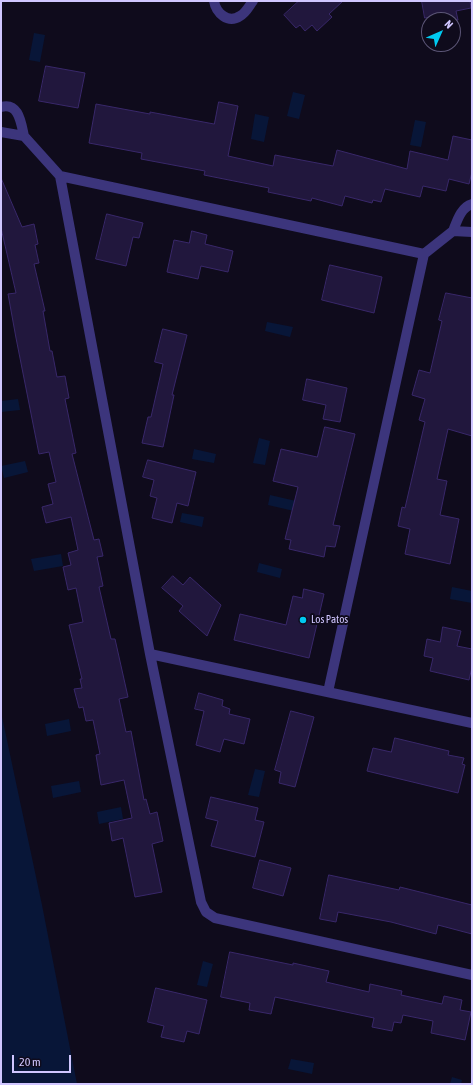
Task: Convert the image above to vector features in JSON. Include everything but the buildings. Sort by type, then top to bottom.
[{"type":"street","points":[[214,1],[215,7],[222,16],[234,19],[243,14],[253,1]]},
{"type":"street","points":[[1,107],[8,106],[15,109],[19,117],[24,136],[60,176],[150,654],[201,902],[206,912],[215,918],[472,975]]},
{"type":"street","points":[[1,132],[24,136]]},
{"type":"street","points":[[60,176],[424,254]]},
{"type":"street","points":[[328,692],[424,254],[453,231],[464,209],[472,204]]},
{"type":"street","points":[[453,231],[472,232]]},
{"type":"street","points":[[150,654],[472,723]]},
{"type":"water","points":[[34,33],[45,35],[40,62],[29,60]]},
{"type":"water","points":[[293,92],[305,95],[299,119],[287,116]]},
{"type":"water","points":[[255,114],[269,117],[264,142],[251,139]]},
{"type":"water","points":[[415,120],[426,122],[421,147],[410,145]]},
{"type":"water","points":[[267,322],[293,327],[290,337],[265,331]]},
{"type":"water","points":[[18,399],[20,410],[1,412],[1,401]]},
{"type":"water","points":[[259,438],[270,441],[265,465],[253,463]]},
{"type":"water","points":[[194,449],[216,454],[214,463],[192,459]]},
{"type":"water","points":[[25,461],[28,472],[4,478],[1,466]]},
{"type":"water","points":[[270,495],[296,501],[294,511],[268,505]]},
{"type":"water","points":[[182,513],[204,517],[202,527],[180,522]]},
{"type":"water","points":[[61,554],[63,566],[34,571],[31,559]]},
{"type":"water","points":[[259,563],[282,569],[280,578],[257,572]]},
{"type":"water","points":[[452,587],[472,591],[472,603],[450,599]]},
{"type":"water","points":[[1,712],[42,905],[77,1084],[1,1084]]},
{"type":"water","points":[[69,719],[71,731],[47,736],[45,724]]},
{"type":"water","points":[[255,769],[265,771],[259,797],[248,795]]},
{"type":"water","points":[[79,781],[81,792],[53,798],[51,786]]},
{"type":"water","points":[[121,807],[123,819],[99,824],[97,812]]},
{"type":"water","points":[[203,961],[213,964],[207,987],[197,985]]},
{"type":"water","points":[[291,1059],[314,1063],[312,1074],[288,1069]]},
{"type":"water","points":[[452,1077],[462,1080],[461,1084],[450,1084]]},
{"type":"place","name":"Los Patos","points":[[303,620]]}]
